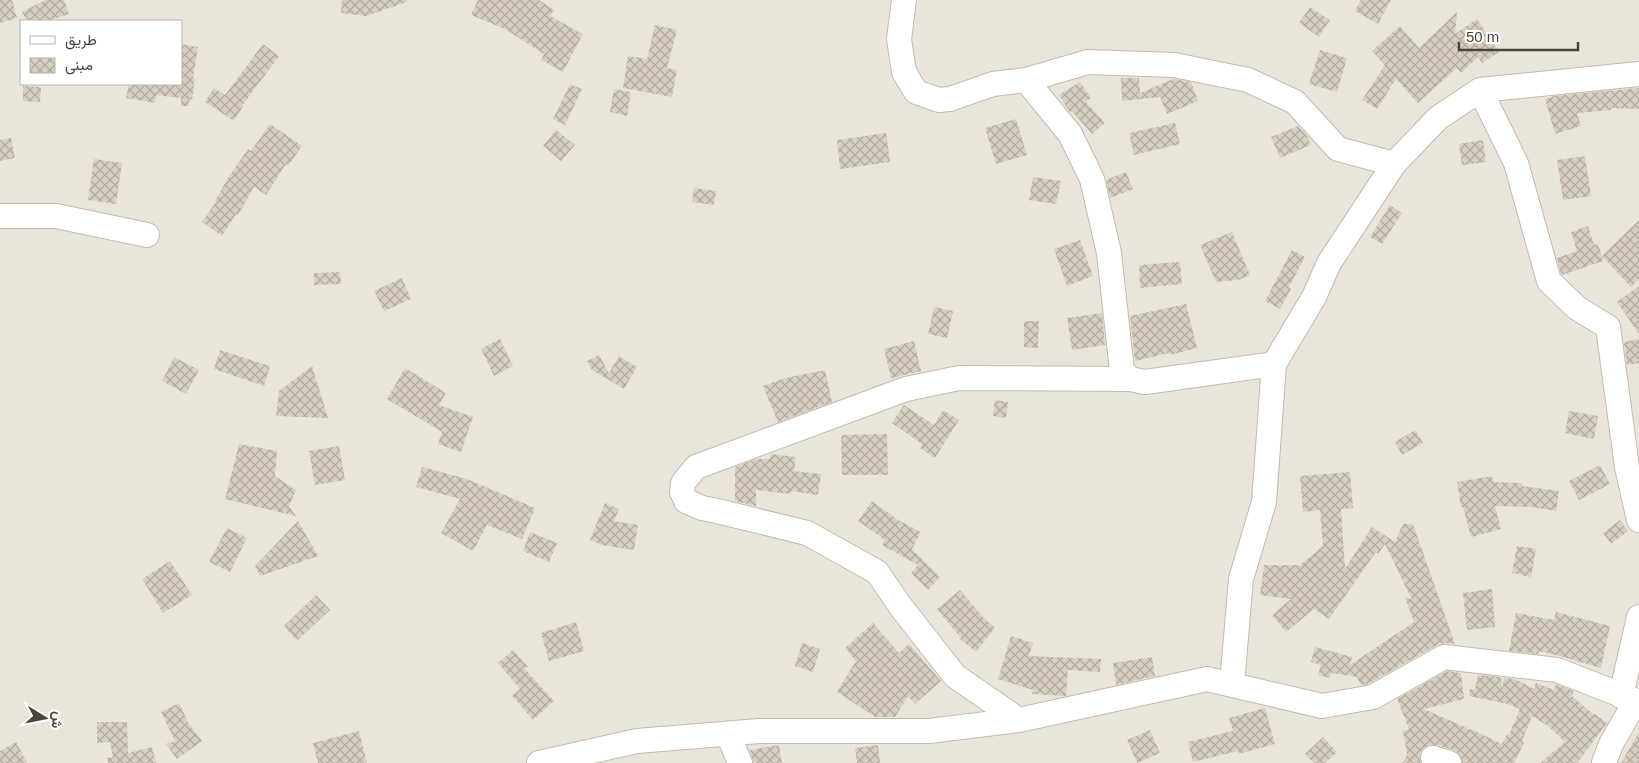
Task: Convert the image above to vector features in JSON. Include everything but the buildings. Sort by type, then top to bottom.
[{"type":"street","points":[[904,0],[899,39],[904,72],[916,92],[939,100],[950,99],[993,84],[1026,80],[1088,62],[1174,65],[1248,80],[1294,102],[1338,149],[1357,156],[1394,164]]},
{"type":"street","points":[[1232,684],[1241,579],[1264,502],[1274,364],[1314,297],[1329,263],[1394,164],[1438,118],[1480,90],[1639,74]]},
{"type":"street","points":[[1026,80],[1070,134],[1092,179],[1109,253],[1122,371],[1130,379]]},
{"type":"street","points":[[1480,90],[1516,163],[1550,281],[1577,308],[1608,327],[1627,466],[1639,520]]},
{"type":"street","points":[[0,216],[56,216],[147,235]]},
{"type":"street","points":[[1019,720],[955,676],[901,607],[877,572],[807,533],[694,505],[686,501],[682,492],[683,483],[696,467],[906,389],[959,378],[1130,379],[1145,382],[1274,364]]},
{"type":"street","points":[[1604,763],[1632,700],[1639,617]]},
{"type":"street","points":[[539,763],[637,741],[759,731],[930,731],[1019,720],[1207,679],[1322,706],[1373,697],[1444,657],[1557,670],[1632,700]]},
{"type":"street","points":[[728,734],[740,763]]},
{"type":"shaded area","points":[[0,0],[1639,0],[1639,763],[0,763]]}]
